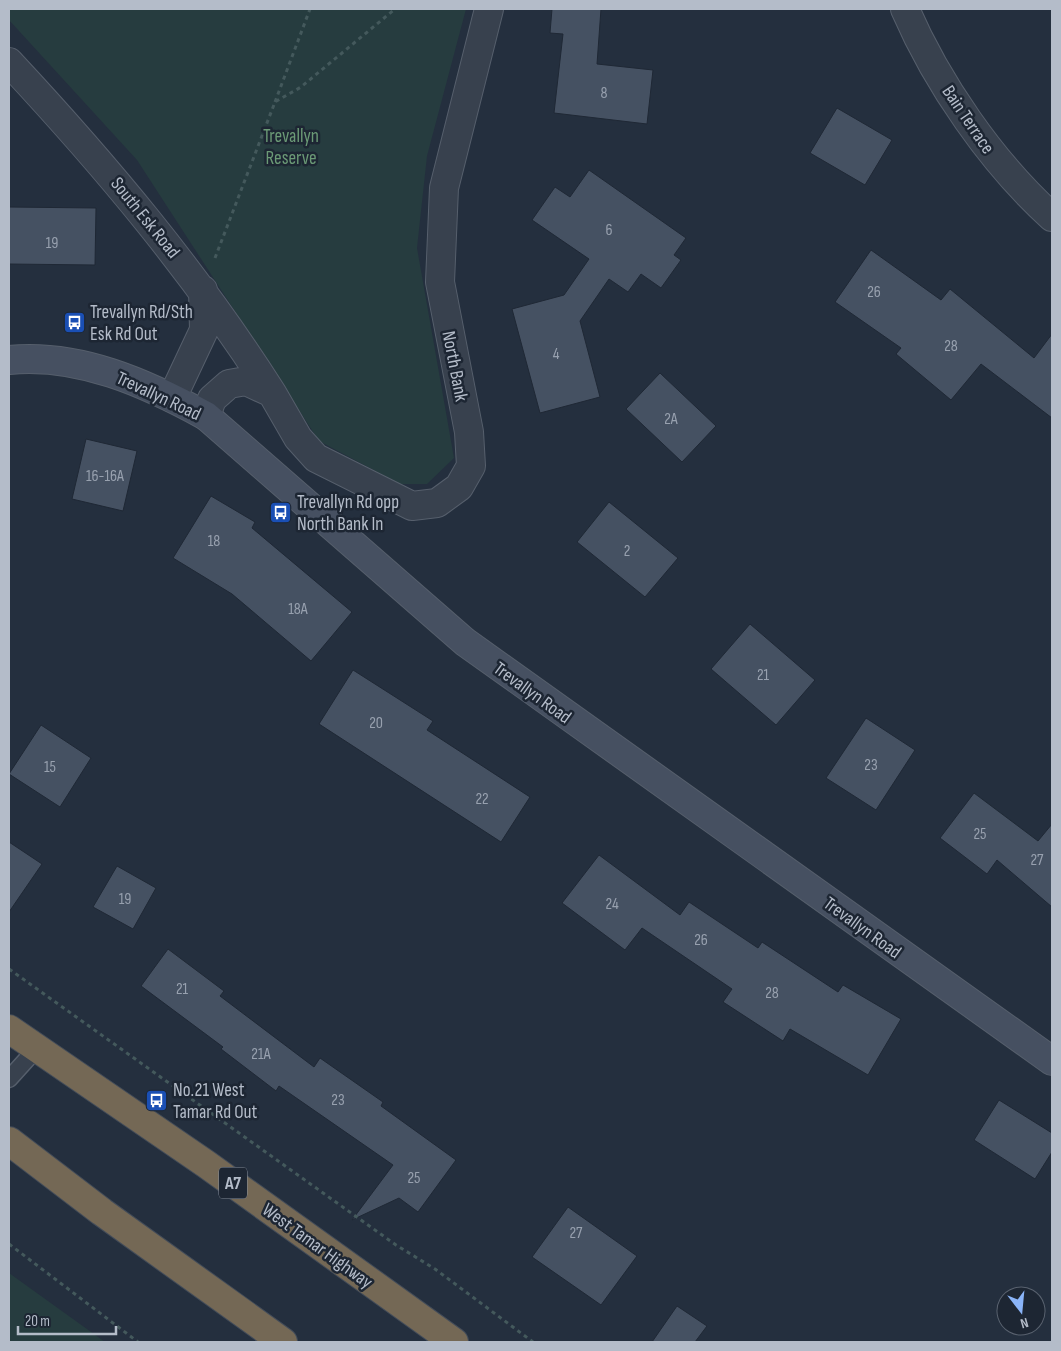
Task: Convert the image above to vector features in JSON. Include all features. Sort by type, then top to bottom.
[{"type":"highway","name":"West Tamar Highway","points":[[9,1029],[206,1164],[454,1342]]},
{"type":"highway","points":[[9,1141],[102,1212],[283,1342]]},
{"type":"street","name":"North Bank","points":[[231,328],[298,438],[316,458],[412,506],[437,504],[458,487],[471,466],[469,432],[440,282],[444,188],[489,9]]},
{"type":"street","name":"Bain Terrace","points":[[905,9],[958,106],[998,162],[1052,217]]},
{"type":"street","name":"South Esk Road","points":[[9,62],[111,174],[149,220],[231,328]]},
{"type":"street","points":[[172,398],[204,330],[203,290]]},
{"type":"street","name":"Trevallyn Road","points":[[9,360],[30,358],[54,360],[102,369],[172,398],[206,416],[465,642],[1052,1061]]},
{"type":"street","points":[[206,416],[212,399],[228,384],[246,381],[272,393]]},
{"type":"lane","points":[[9,1079],[37,1048]]},
{"type":"path","points":[[203,290],[310,9]]},
{"type":"path","points":[[275,102],[301,87],[395,9]]},
{"type":"path","points":[[9,969],[396,1245],[435,1269],[533,1342]]},
{"type":"path","points":[[9,1244],[138,1342]]},
{"type":"green space","name":"Trevallyn Reserve","points":[[9,9],[466,9],[427,156],[417,248],[454,458],[427,484],[400,484],[319,441],[137,160],[9,20]]},
{"type":"green space","points":[[9,1273],[105,1342],[9,1342]]},
{"type":"building","points":[[552,9],[601,9],[597,64],[653,70],[647,124],[554,113],[563,34],[550,33]]},
{"type":"building","points":[[837,108],[892,140],[865,185],[810,153]]},
{"type":"building","points":[[589,170],[686,238],[674,255],[681,260],[661,288],[641,274],[628,292],[609,279],[580,321],[600,397],[540,413],[512,309],[564,295],[589,259],[532,220],[555,187],[570,197]]},
{"type":"building","points":[[9,207],[96,208],[95,265],[9,264]]},
{"type":"building","points":[[871,250],[941,300],[950,289],[1034,358],[1052,334],[1052,418],[981,364],[951,400],[896,354],[901,348],[835,302]]},
{"type":"building","points":[[660,373],[716,426],[682,462],[626,409]]},
{"type":"building","points":[[86,439],[137,451],[123,511],[72,499]]},
{"type":"building","points":[[211,496],[255,522],[252,528],[352,612],[311,661],[232,594],[173,558]]},
{"type":"building","points":[[609,502],[678,558],[645,597],[577,542]]},
{"type":"building","points":[[750,624],[815,680],[776,725],[711,669]]},
{"type":"building","points":[[353,670],[433,721],[427,730],[530,797],[501,842],[319,724]]},
{"type":"building","points":[[866,718],[915,750],[876,810],[826,778]]},
{"type":"building","points":[[41,725],[91,758],[60,807],[9,774]]},
{"type":"building","points":[[974,793],[1038,841],[1052,824],[1052,907],[997,860],[987,874],[940,838]]},
{"type":"building","points":[[9,842],[42,864],[9,912]]},
{"type":"building","points":[[599,855],[680,915],[689,902],[758,948],[762,942],[838,992],[843,985],[901,1019],[868,1075],[790,1029],[783,1041],[723,1002],[732,989],[642,928],[625,950],[562,903]]},
{"type":"building","points":[[117,866],[156,888],[133,929],[93,907]]},
{"type":"building","points":[[168,949],[224,991],[220,996],[314,1067],[320,1058],[383,1102],[381,1106],[456,1160],[418,1212],[399,1198],[352,1220],[393,1165],[279,1086],[276,1091],[221,1049],[223,1047],[141,986]]},
{"type":"building","points":[[999,1100],[1052,1133],[1052,1152],[1035,1179],[974,1140]]},
{"type":"building","points":[[568,1207],[637,1256],[601,1305],[532,1257]]},
{"type":"building","points":[[677,1306],[707,1326],[695,1342],[652,1342]]},
{"type":"place","name":"Trevallyn Rd/Sth Esk Rd Out","points":[[74,322]]},
{"type":"place","name":"Trevallyn Rd opp North Bank In","points":[[281,512]]},
{"type":"place","name":"No.21 West Tamar Rd Out","points":[[157,1100]]}]
